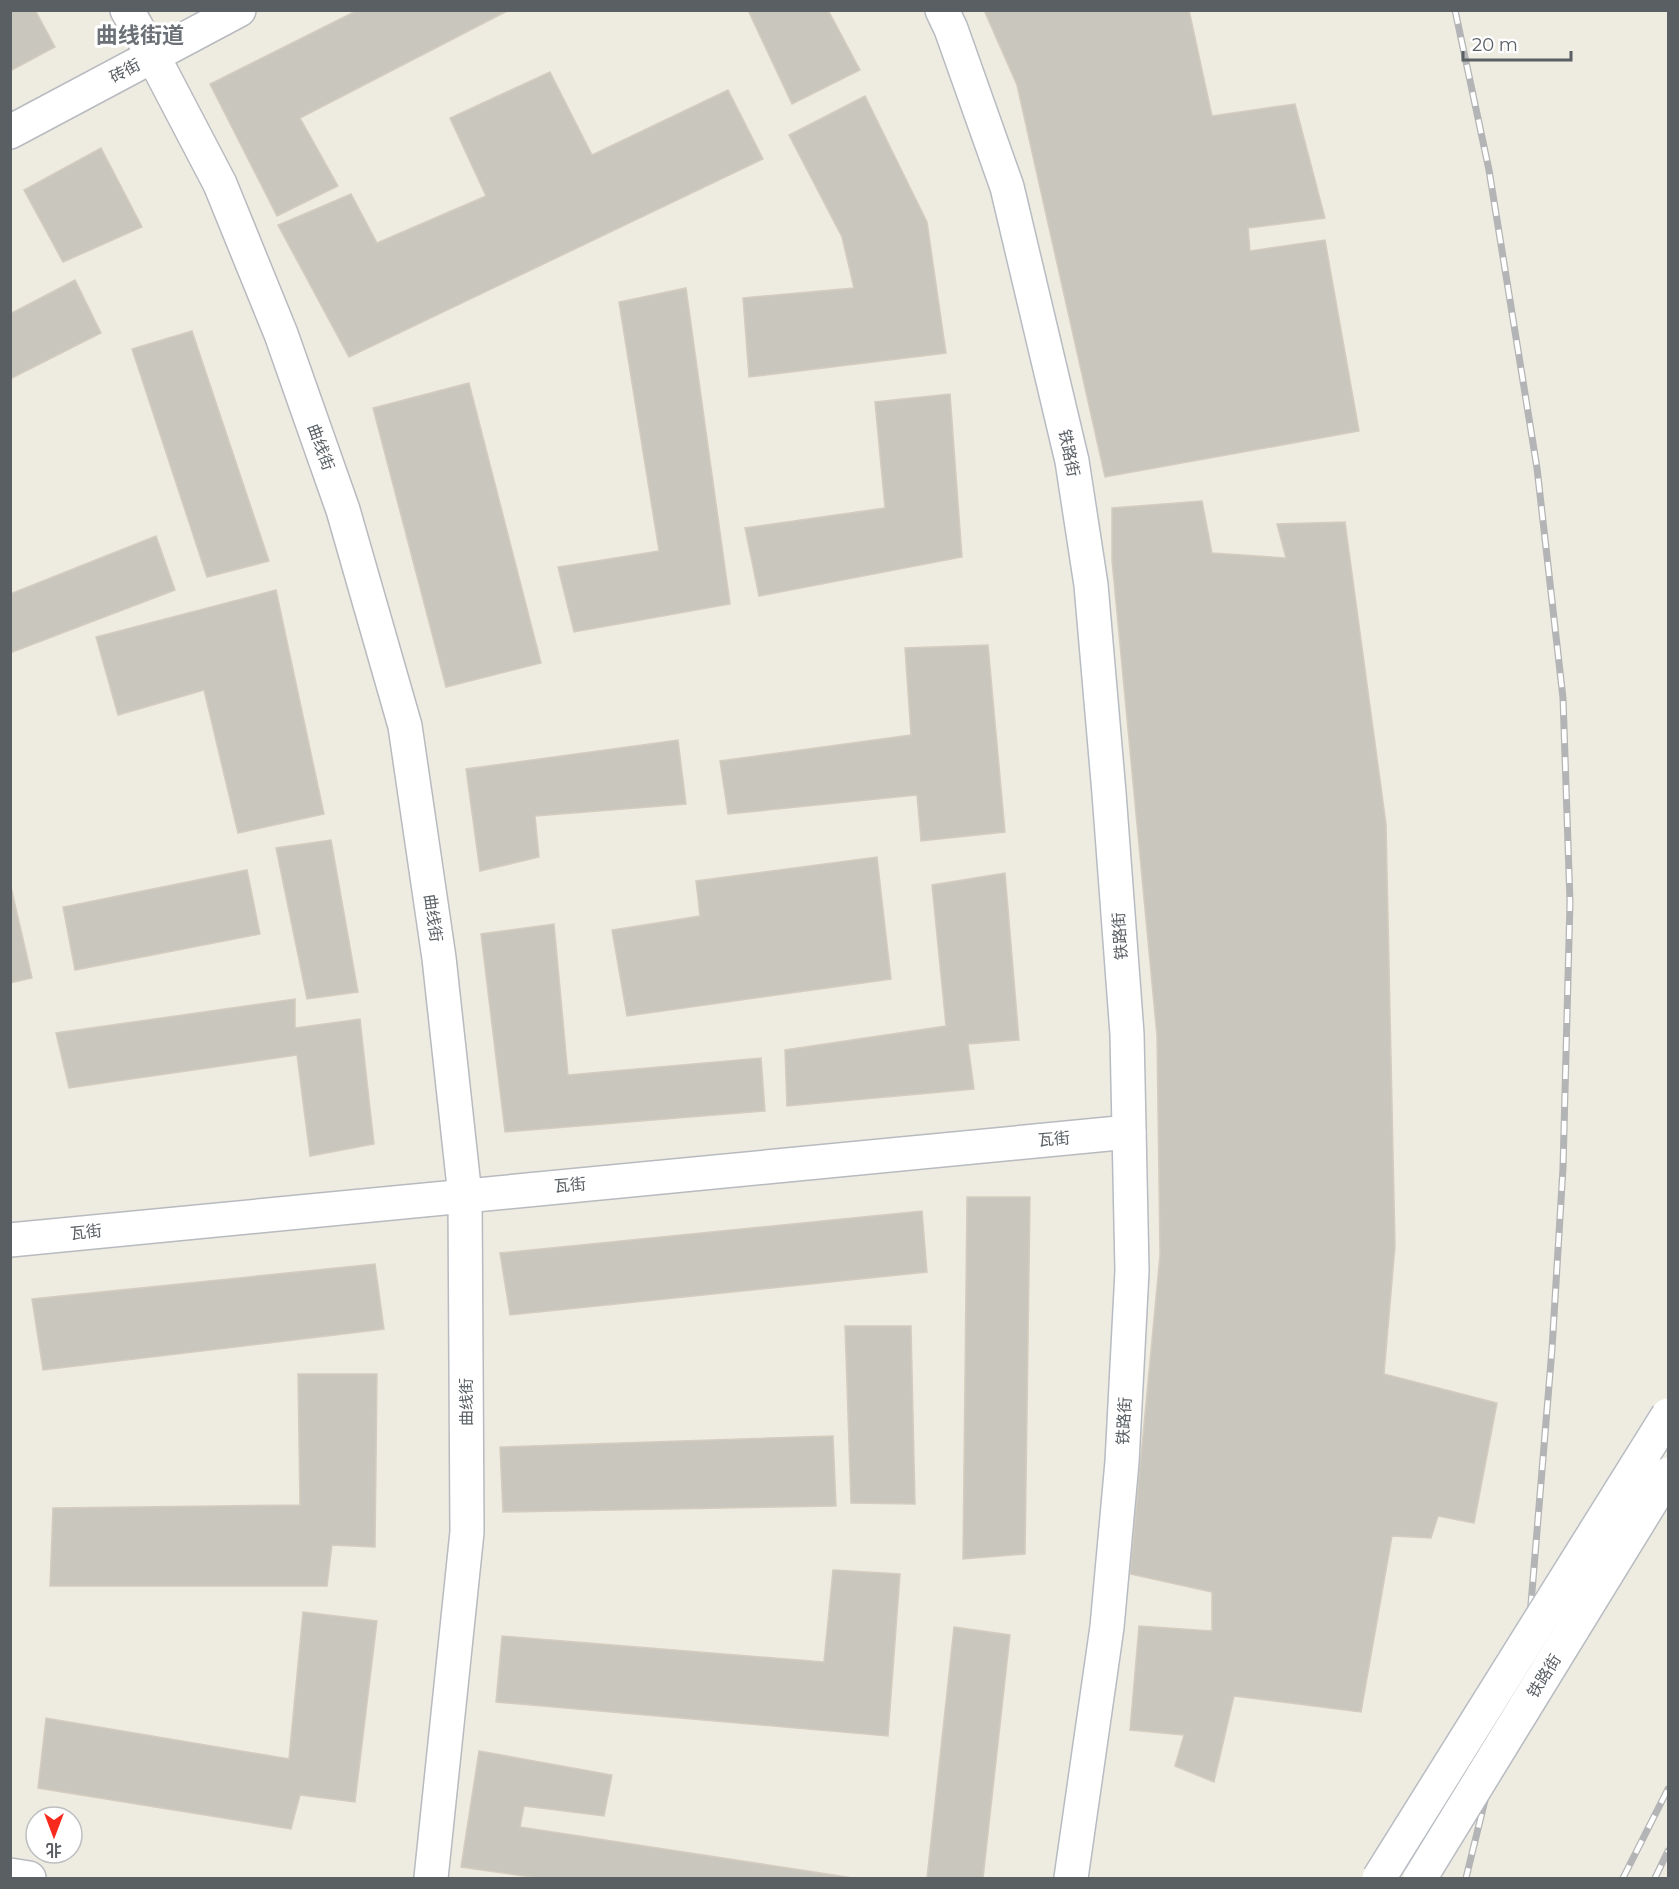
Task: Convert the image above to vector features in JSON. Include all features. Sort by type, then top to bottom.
[{"type":"street","name":"曲线街","points":[[127,10],[220,184],[281,334],[344,510],[405,726],[439,958],[465,1196],[467,1532],[431,1878]]},
{"type":"street","name":"砖街","points":[[10,132],[239,10]]},
{"type":"street","name":"铁路街","points":[[942,10],[951,29],[1007,187],[1072,462],[1090,585],[1109,793],[1127,1034],[1132,1271],[1122,1462],[1107,1627],[1071,1878]]},
{"type":"street","name":"瓦街","points":[[10,1240],[1129,1132]]},
{"type":"street","points":[[1379,1878],[1668,1415]]},
{"type":"street","name":"铁路街","points":[[1420,1878],[1668,1474]]},
{"type":"street","points":[[10,1875],[29,1878]]},
{"type":"building","points":[[10,10],[35,10],[55,47],[10,71]]},
{"type":"building","points":[[358,10],[509,10],[300,118],[338,186],[277,216],[210,84]]},
{"type":"building","points":[[748,10],[828,10],[860,70],[792,104]]},
{"type":"building","points":[[984,10],[1189,10],[1212,116],[1295,104],[1325,218],[1248,228],[1250,251],[1325,240],[1359,431],[1105,477],[1017,85]]},
{"type":"building","points":[[550,72],[592,155],[728,90],[763,159],[349,357],[278,225],[351,194],[377,243],[486,196],[450,118]]},
{"type":"building","points":[[865,96],[927,222],[946,353],[749,377],[743,298],[854,288],[842,237],[789,135]]},
{"type":"building","points":[[101,148],[142,227],[63,262],[24,190]]},
{"type":"building","points":[[75,280],[101,333],[10,379],[10,314]]},
{"type":"building","points":[[686,288],[730,604],[574,632],[558,567],[659,551],[619,302]]},
{"type":"building","points":[[192,331],[269,561],[207,577],[132,349]]},
{"type":"building","points":[[469,383],[541,663],[446,687],[373,408]]},
{"type":"building","points":[[950,394],[962,557],[759,596],[745,528],[885,508],[875,402]]},
{"type":"building","points":[[1202,501],[1212,553],[1286,558],[1277,524],[1345,522],[1386,824],[1395,1246],[1384,1374],[1497,1403],[1474,1523],[1438,1516],[1431,1538],[1392,1536],[1361,1712],[1234,1696],[1214,1782],[1175,1766],[1184,1735],[1130,1730],[1139,1626],[1212,1631],[1212,1592],[1130,1574],[1160,1255],[1157,1036],[1112,560],[1112,508]]},
{"type":"building","points":[[156,536],[175,590],[10,653],[10,594]]},
{"type":"building","points":[[276,590],[324,814],[238,833],[204,690],[118,715],[96,637]]},
{"type":"building","points":[[988,645],[1005,832],[921,841],[917,795],[728,814],[720,761],[911,735],[905,648]]},
{"type":"building","points":[[678,740],[686,804],[535,816],[539,857],[480,871],[466,769]]},
{"type":"building","points":[[331,840],[358,992],[307,999],[276,848]]},
{"type":"building","points":[[877,857],[891,979],[627,1016],[612,930],[700,916],[696,881]]},
{"type":"building","points":[[247,870],[260,934],[75,970],[63,907]]},
{"type":"building","points":[[1005,873],[1019,1040],[968,1044],[974,1089],[787,1106],[785,1050],[946,1026],[932,885]]},
{"type":"building","points":[[10,883],[32,978],[10,983]]},
{"type":"building","points":[[554,924],[568,1075],[761,1058],[765,1111],[505,1132],[481,934]]},
{"type":"building","points":[[295,999],[295,1028],[360,1019],[374,1144],[310,1156],[297,1055],[69,1088],[56,1033]]},
{"type":"building","points":[[967,1197],[1030,1197],[1025,1554],[963,1559]]},
{"type":"building","points":[[922,1211],[927,1272],[510,1315],[500,1253]]},
{"type":"building","points":[[375,1264],[384,1329],[43,1370],[32,1299]]},
{"type":"building","points":[[845,1326],[911,1326],[915,1504],[851,1503]]},
{"type":"building","points":[[298,1374],[377,1374],[375,1547],[332,1545],[327,1586],[50,1586],[53,1508],[300,1505]]},
{"type":"building","points":[[833,1436],[836,1506],[503,1512],[500,1447]]},
{"type":"building","points":[[833,1570],[900,1574],[888,1736],[496,1702],[502,1636],[824,1662]]},
{"type":"building","points":[[303,1612],[377,1621],[355,1802],[300,1795],[291,1829],[38,1788],[46,1718],[289,1759]]},
{"type":"building","points":[[954,1627],[1010,1635],[983,1878],[927,1878]]},
{"type":"building","points":[[479,1751],[612,1775],[604,1816],[524,1806],[520,1827],[853,1878],[538,1878],[461,1867]]},
{"type":"railway","points":[[1455,10],[1489,170],[1537,468],[1563,698],[1570,902],[1563,1168],[1552,1349],[1530,1616],[1466,1878]]},
{"type":"railway","points":[[1623,1878],[1668,1789]]},
{"type":"railway","points":[[1655,1878],[1668,1851]]},
{"type":"district","name":"曲线街道","points":[[140,35]]}]
